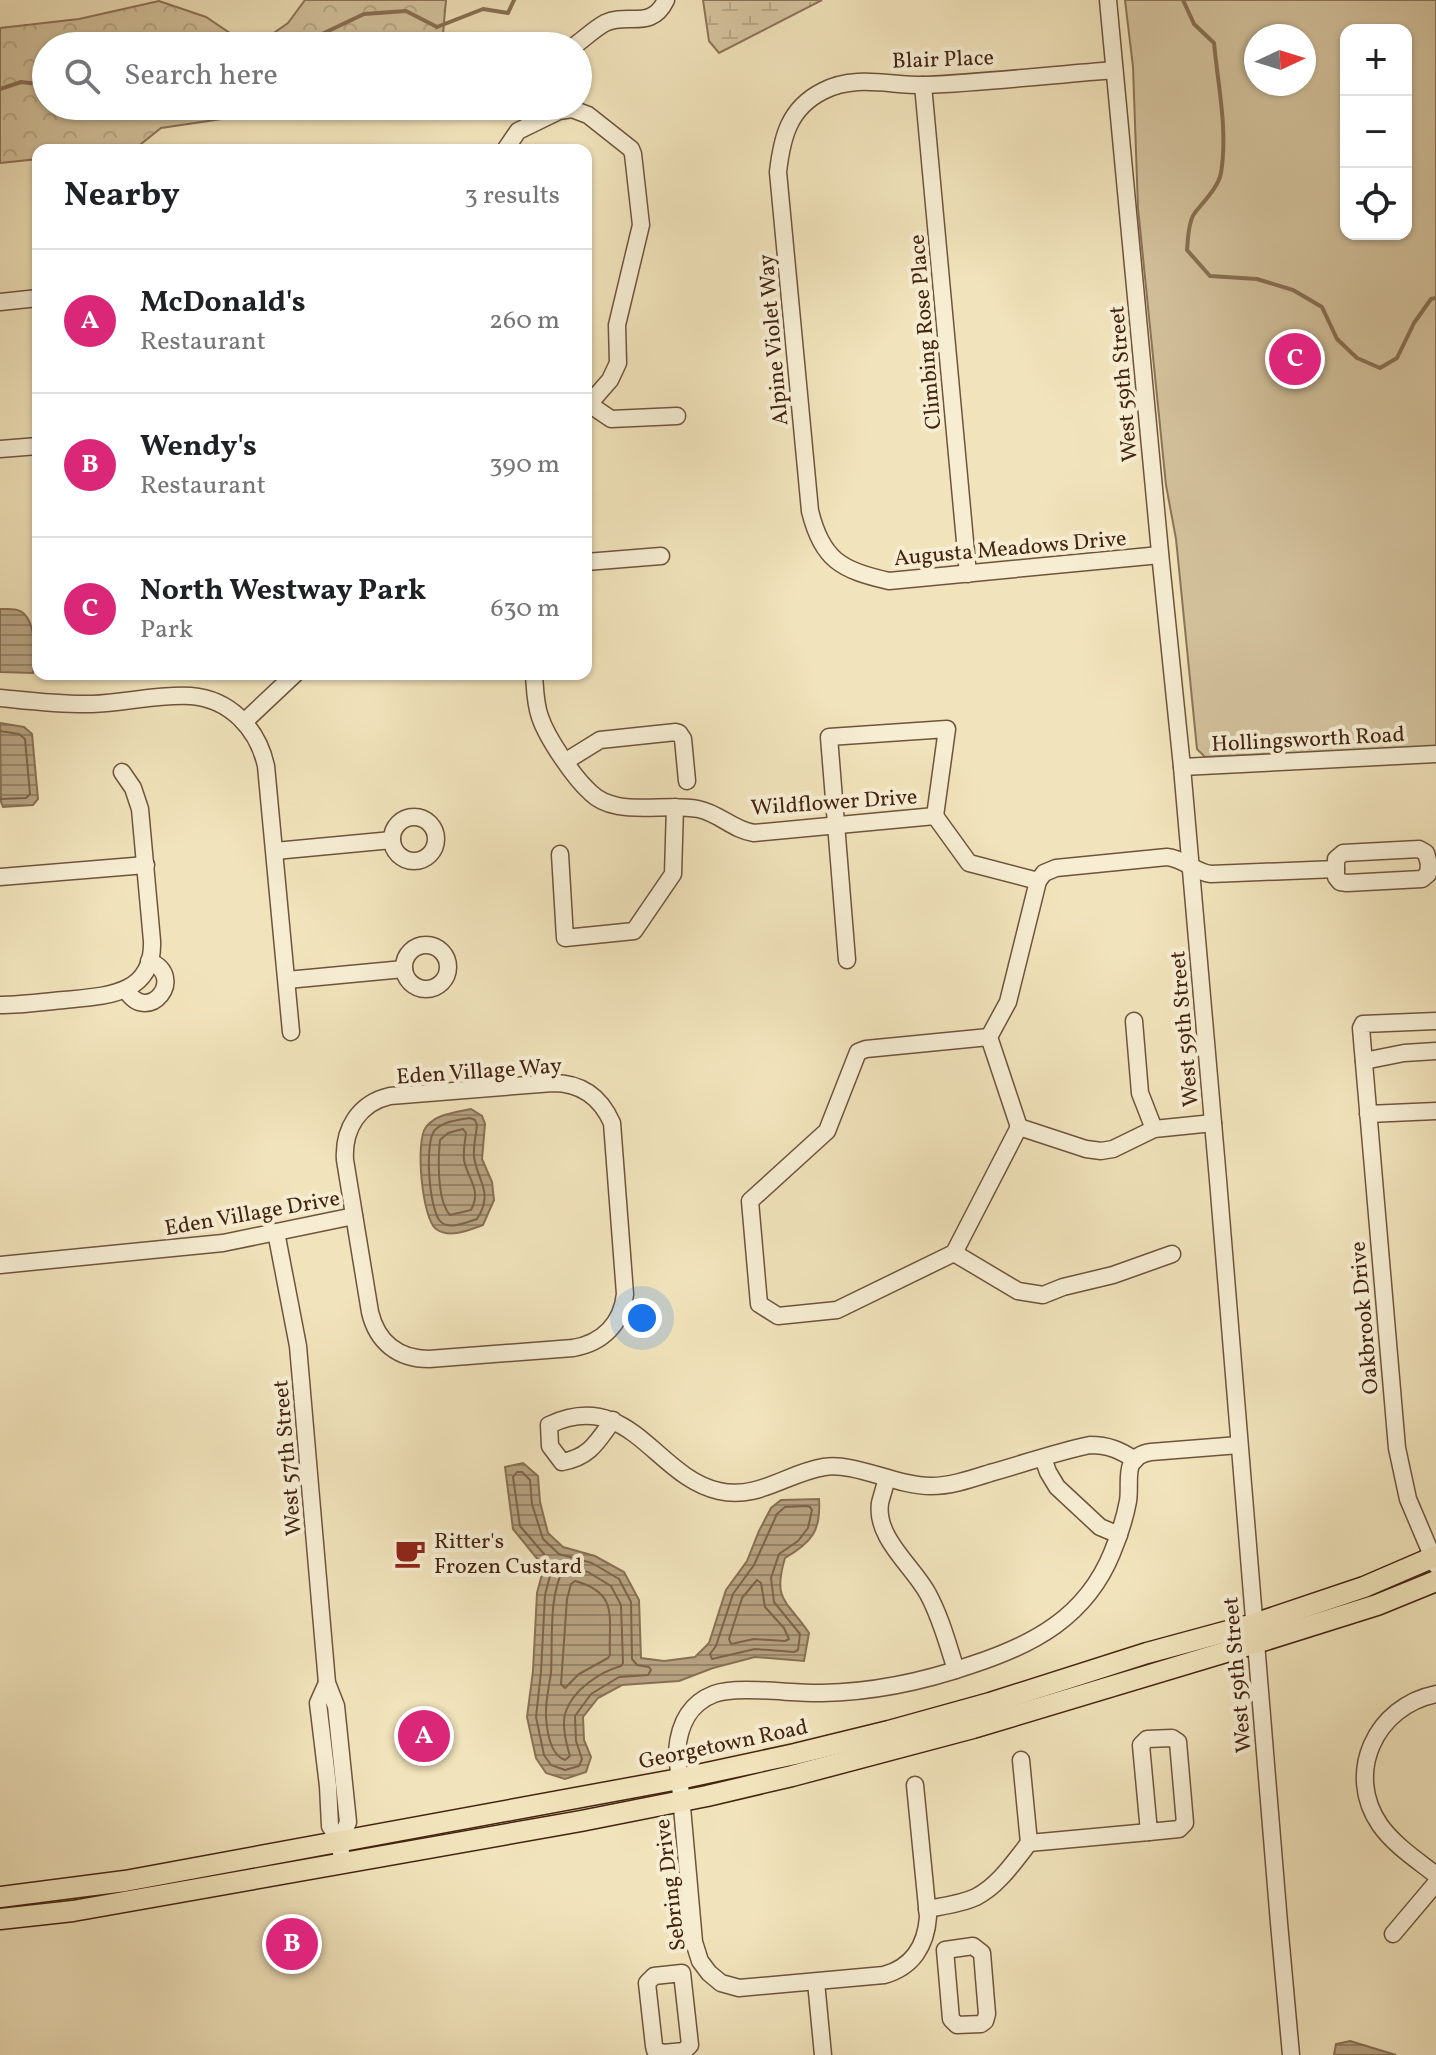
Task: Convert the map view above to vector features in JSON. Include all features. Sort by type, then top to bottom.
[{"type":"main road","name":"Georgetown Road","points":[[0,1919],[73,1911],[581,1821],[821,1769],[910,1746],[1255,1634],[1435,1560]]},
{"type":"main road","name":"Georgetown Road","points":[[0,1897],[125,1881],[679,1779],[795,1754],[1047,1686],[1147,1653],[1255,1634],[1377,1605],[1436,1581]]},
{"type":"street","points":[[592,33],[605,23],[648,19],[666,0]]},
{"type":"street","name":"West 59th Street","points":[[1108,0],[1191,866],[1291,2055]]},
{"type":"street","name":"Blair Place","points":[[788,125],[803,106],[823,91],[846,83],[869,81],[923,85],[1114,70]]},
{"type":"street","name":"Climbing Rose Place","points":[[923,85],[968,574]]},
{"type":"street","points":[[592,119],[631,149],[635,161],[641,225],[617,325],[617,366],[610,380],[592,400]]},
{"type":"street","points":[[509,144],[529,120]]},
{"type":"street","name":"Alpine Violet Way","points":[[788,125],[778,172],[810,511],[824,550]]},
{"type":"street","points":[[0,302],[32,299]]},
{"type":"street","points":[[592,408],[611,419],[677,416]]},
{"type":"street","points":[[0,449],[32,446]]},
{"type":"street","name":"Augusta Meadows Drive","points":[[824,550],[852,571],[889,581],[1160,555]]},
{"type":"street","points":[[592,562],[661,556]]},
{"type":"street","points":[[244,722],[289,680]]},
{"type":"street","name":"Wildflower Drive","points":[[534,680],[535,697],[545,731],[590,792],[602,801],[625,807],[703,810],[734,827],[754,833],[935,816],[969,863],[1038,881]]},
{"type":"street","points":[[0,698],[91,704],[191,696],[220,704],[244,722],[264,755],[291,1032]]},
{"type":"street","points":[[847,960],[829,737],[947,729],[935,816]]},
{"type":"street","points":[[566,761],[600,740],[676,732],[683,739],[687,781]]},
{"type":"street","name":"Hollingsworth Road","points":[[1182,767],[1436,754]]},
{"type":"street","points":[[0,1005],[104,996],[126,990],[140,978],[149,961],[152,948],[138,798],[122,772]]},
{"type":"street","points":[[560,854],[565,938],[634,931],[673,874],[675,807]]},
{"type":"street","points":[[275,851],[392,840]]},
{"type":"street","points":[[1419,849],[1426,853],[1429,869],[1428,874],[1420,879],[1347,883],[1340,882],[1336,877],[1336,869],[1336,859],[1343,853],[1419,849]]},
{"type":"street","points":[[989,1037],[858,1052],[827,1131],[750,1201],[759,1304],[778,1316],[837,1310],[954,1253],[1019,1127],[989,1037],[1008,1002],[1038,881],[1044,873],[1056,868],[1167,857],[1181,859],[1201,873],[1211,874],[1336,869]]},
{"type":"street","points":[[0,877],[146,865]]},
{"type":"street","points":[[126,990],[137,1001],[148,1002],[158,998],[163,991],[165,977],[160,968],[149,961]]},
{"type":"street","points":[[287,980],[404,969]]},
{"type":"street","points":[[1134,1021],[1140,1093],[1154,1129]]},
{"type":"street","name":"Oakbrook Drive","points":[[1435,1560],[1408,1499],[1398,1459],[1362,1025],[1436,1021]]},
{"type":"street","points":[[1364,1061],[1404,1053],[1436,1051]]},
{"type":"street","name":"Eden Village Way","points":[[354,1216],[345,1143],[353,1122],[374,1102],[396,1096],[559,1083],[577,1086],[592,1095],[610,1118],[619,1207]]},
{"type":"street","points":[[1368,1114],[1436,1111]]},
{"type":"street","points":[[1019,1127],[1098,1151],[1113,1149],[1154,1129],[1213,1123]]},
{"type":"street","name":"Eden Village Drive","points":[[0,1265],[223,1243],[354,1216],[375,1329],[395,1351],[429,1359],[573,1348],[591,1344],[606,1334],[617,1321],[625,1299],[619,1207]]},
{"type":"street","name":"West 57th Street","points":[[276,1232],[293,1312],[301,1371],[327,1683],[318,1703],[330,1826],[340,1842],[342,1863]]},
{"type":"street","points":[[954,1253],[1018,1291],[1042,1295],[1172,1254]]},
{"type":"street","points":[[613,1420],[629,1429],[690,1479],[705,1487],[733,1493],[757,1491],[829,1466],[914,1485],[944,1485],[1095,1445],[1116,1448],[1135,1460],[1151,1452],[1239,1445]]},
{"type":"street","points":[[1043,1458],[1057,1487],[1100,1527],[1119,1535]]},
{"type":"street","name":"Sebring Drive","points":[[924,1940],[913,1959],[889,1974],[739,1988],[718,1981],[701,1963],[694,1942],[677,1751],[680,1728],[693,1708],[712,1695],[735,1691],[864,1691],[956,1670],[1023,1646],[1056,1625],[1077,1606],[1106,1566],[1119,1535],[1128,1502],[1130,1471],[1135,1460]]},
{"type":"street","points":[[887,1478],[880,1506],[882,1525],[888,1538],[926,1589],[956,1670]]},
{"type":"street","points":[[1436,1694],[1399,1710],[1387,1721],[1369,1750],[1365,1783],[1368,1800],[1380,1825],[1395,1842],[1436,1875]]},
{"type":"street","points":[[927,1909],[969,1900],[984,1893],[1029,1843],[1149,1832],[1179,1829],[1185,1823],[1178,1742],[1172,1738],[1147,1739],[1141,1745],[1149,1832]]},
{"type":"street","points":[[1021,1760],[1029,1843]]},
{"type":"street","points":[[915,1785],[927,1909],[928,1928],[924,1940],[945,1950],[973,1946],[982,1953],[987,2014],[981,2024],[957,2025],[951,2019],[945,1950]]},
{"type":"street","points":[[1393,1934],[1436,1883]]},
{"type":"street","name":"Sebring Drive","points":[[682,1973],[690,2045],[684,2051],[660,2053],[654,2046],[647,1983],[654,1976],[682,1973],[701,1963]]},
{"type":"street","points":[[816,1982],[823,2055]]},
{"type":"green space","points":[[305,0],[446,0],[443,32],[275,32],[288,23]]},
{"type":"green space","points":[[703,0],[822,0],[719,53],[709,41]]},
{"type":"green space","points":[[1125,0],[1436,0],[1436,747],[1205,757],[1197,749],[1138,208],[1133,67]]},
{"type":"green space","points":[[159,1],[206,17],[228,32],[32,32],[32,120],[215,120],[161,128],[141,144],[32,144],[32,160],[0,163],[0,28],[79,19]]},
{"type":"water","points":[[0,609],[18,610],[25,615],[32,630],[32,673],[0,672]]},
{"type":"water","points":[[0,723],[24,727],[32,734],[38,799],[33,805],[3,807]]},
{"type":"water","points":[[471,1109],[482,1116],[485,1124],[482,1159],[492,1182],[494,1200],[483,1225],[460,1233],[441,1232],[431,1222],[424,1196],[421,1163],[423,1135],[435,1119]]},
{"type":"water","points":[[523,1463],[538,1476],[540,1502],[548,1533],[563,1547],[595,1556],[624,1572],[639,1600],[641,1658],[664,1661],[695,1657],[709,1643],[726,1590],[747,1561],[771,1508],[781,1500],[819,1499],[813,1534],[802,1547],[785,1558],[781,1572],[784,1599],[809,1633],[804,1661],[755,1657],[679,1681],[622,1685],[598,1698],[583,1717],[584,1740],[591,1757],[586,1772],[565,1779],[546,1773],[536,1758],[527,1717],[537,1593],[544,1567],[513,1529],[505,1467]]},
{"type":"water","points":[[1350,2041],[1396,2055],[1334,2055],[1336,2044]]},
{"type":"waterway","points":[[326,32],[364,14],[406,11],[437,27],[483,9],[508,13],[514,0]]},
{"type":"waterway","points":[[1183,0],[1194,24],[1214,43],[1223,141],[1221,173],[1214,189],[1192,218],[1187,250],[1210,276],[1257,279],[1293,290],[1322,307],[1337,339],[1357,358],[1380,368],[1397,358],[1414,323],[1431,299],[1436,298]]},
{"type":"waterway","points":[[0,89],[21,82],[32,83]]},
{"type":"place","name":"North Westway Park","points":[[1295,359]]},
{"type":"place","name":"Ritter's Frozen Custard","points":[[410,1553]]},
{"type":"place","name":"McDonald's","points":[[424,1736]]},
{"type":"place","name":"Wendy's","points":[[292,1944]]}]
